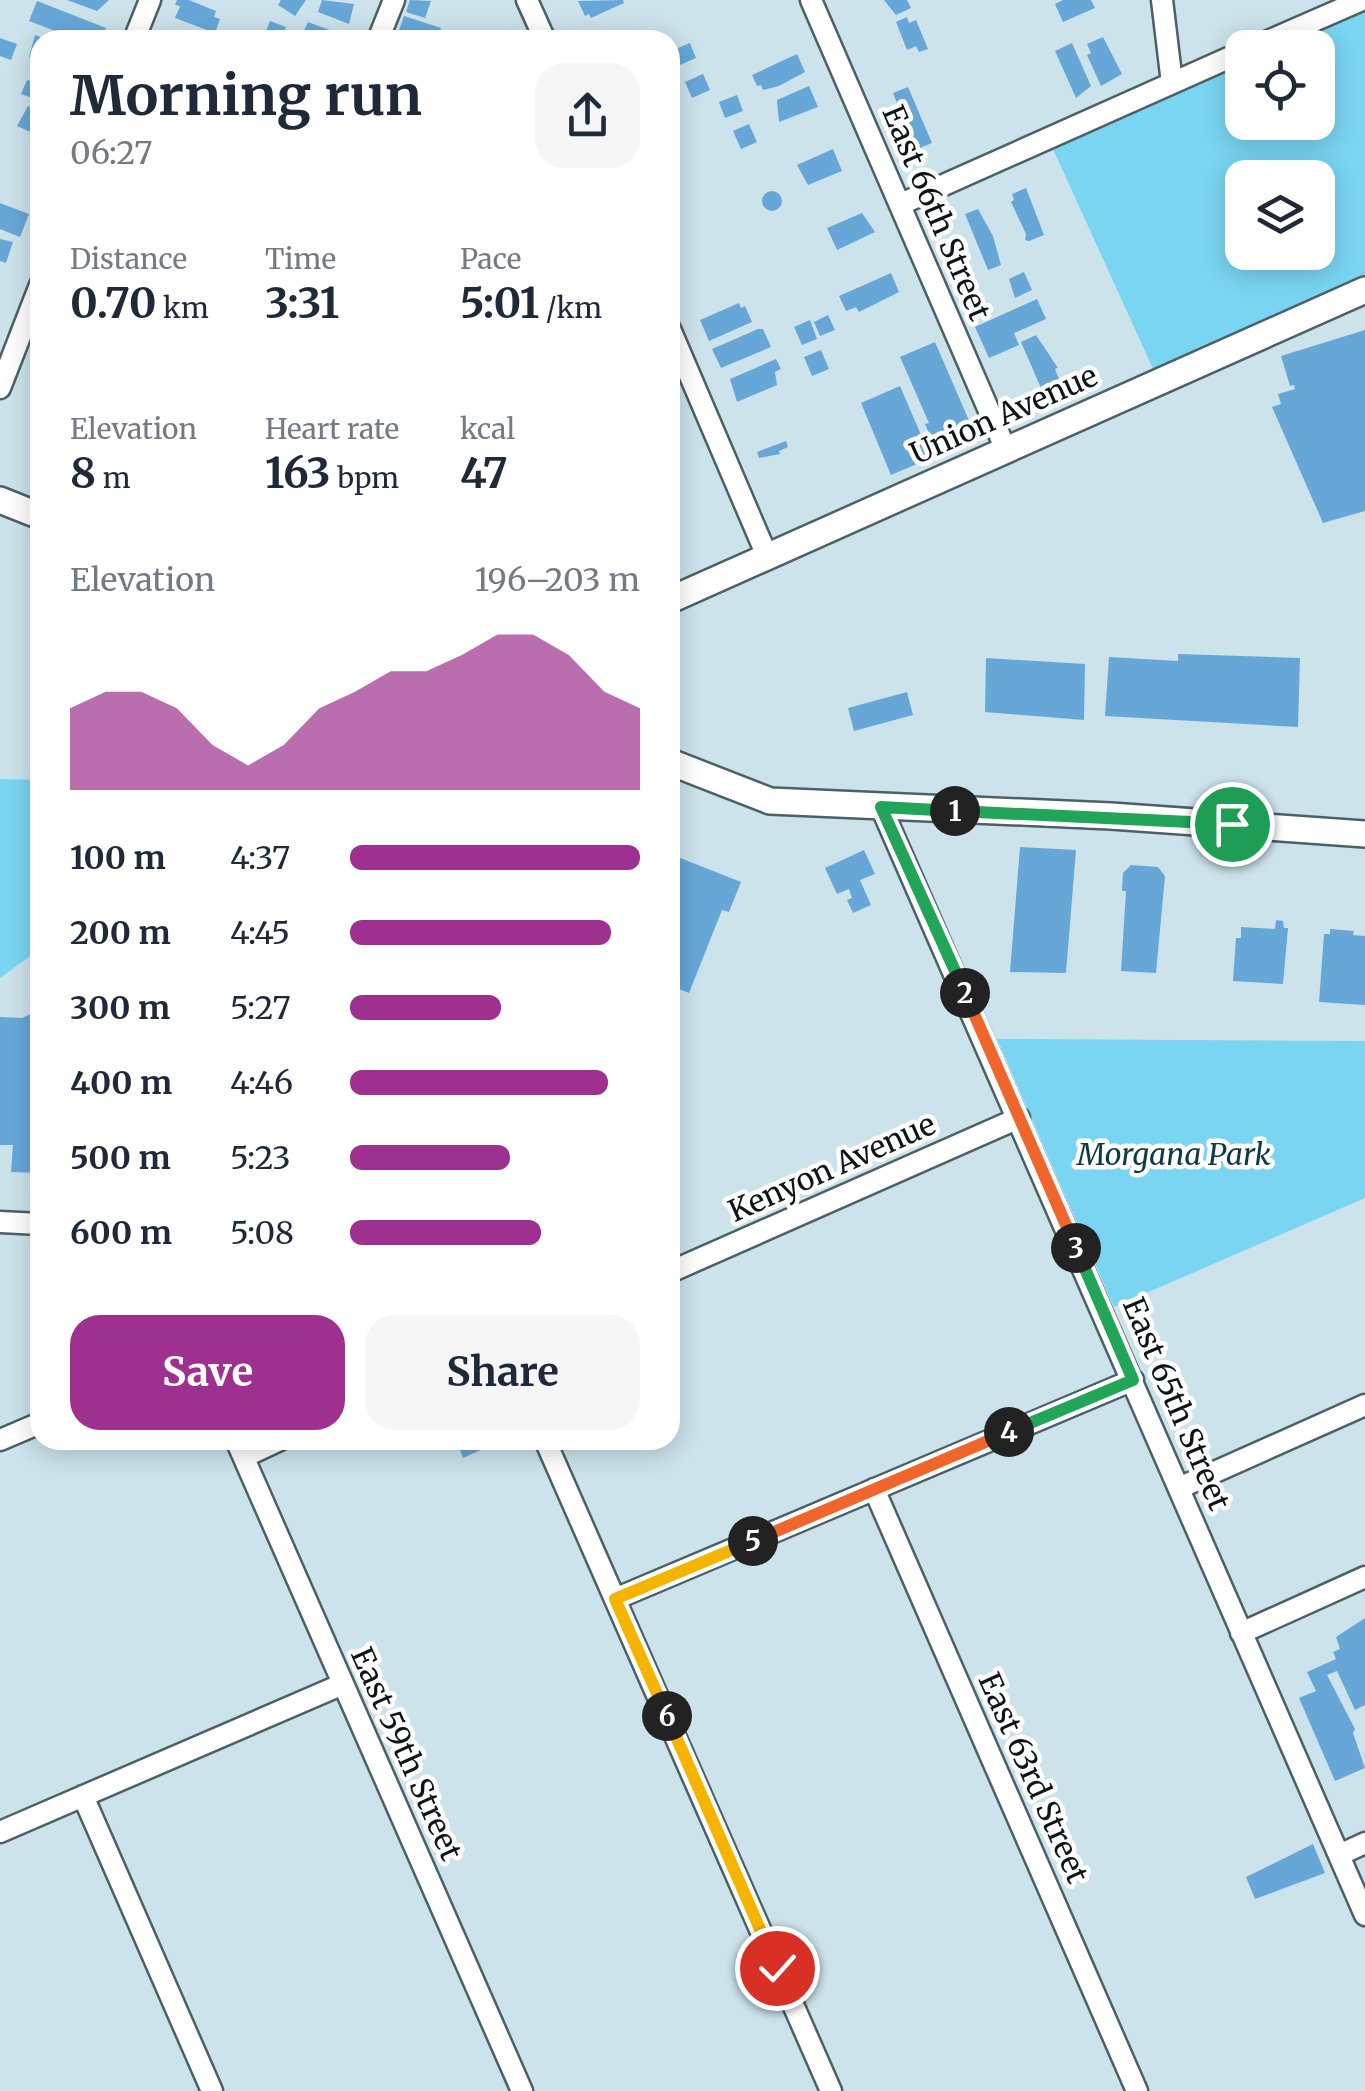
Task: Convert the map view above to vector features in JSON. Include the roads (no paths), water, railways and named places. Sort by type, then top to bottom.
[{"type":"main road","name":"Union Avenue","points":[[680,595],[1365,290]]},
{"type":"main road","points":[[0,500],[30,512]]},
{"type":"main road","points":[[680,766],[770,801],[1111,816],[1365,834]]},
{"type":"street","points":[[138,30],[150,0]]},
{"type":"street","points":[[382,30],[394,0]]},
{"type":"street","points":[[527,0],[540,30]]},
{"type":"street","name":"East 66th Street","points":[[812,0],[1006,450]]},
{"type":"street","points":[[1162,0],[1172,82]]},
{"type":"street","points":[[1293,30],[1362,0]]},
{"type":"street","points":[[901,204],[1225,59]]},
{"type":"street","points":[[0,388],[30,310]]},
{"type":"street","points":[[680,353],[766,556]]},
{"type":"street","name":"East 65th Street","points":[[881,807],[1365,1915]]},
{"type":"street","name":"Kenyon Avenue","points":[[680,1268],[1018,1118]]},
{"type":"street","points":[[0,1222],[30,1224]]},
{"type":"street","points":[[615,1599],[1133,1380]]},
{"type":"street","points":[[1179,1488],[1365,1406]]},
{"type":"street","points":[[0,1440],[30,1427]]},
{"type":"street","name":"East 59th Street","points":[[241,1450],[522,2091]]},
{"type":"street","points":[[549,1450],[832,2091]]},
{"type":"street","name":"East 63rd Street","points":[[874,1490],[1137,2091]]},
{"type":"street","points":[[1240,1633],[1365,1578]]},
{"type":"street","points":[[0,1832],[343,1684]]},
{"type":"street","points":[[84,1796],[212,2091]]},
{"type":"street","points":[[1339,1855],[1365,1843]]},
{"type":"park label","name":"Morgana Park","points":[[1174,1155]]}]
